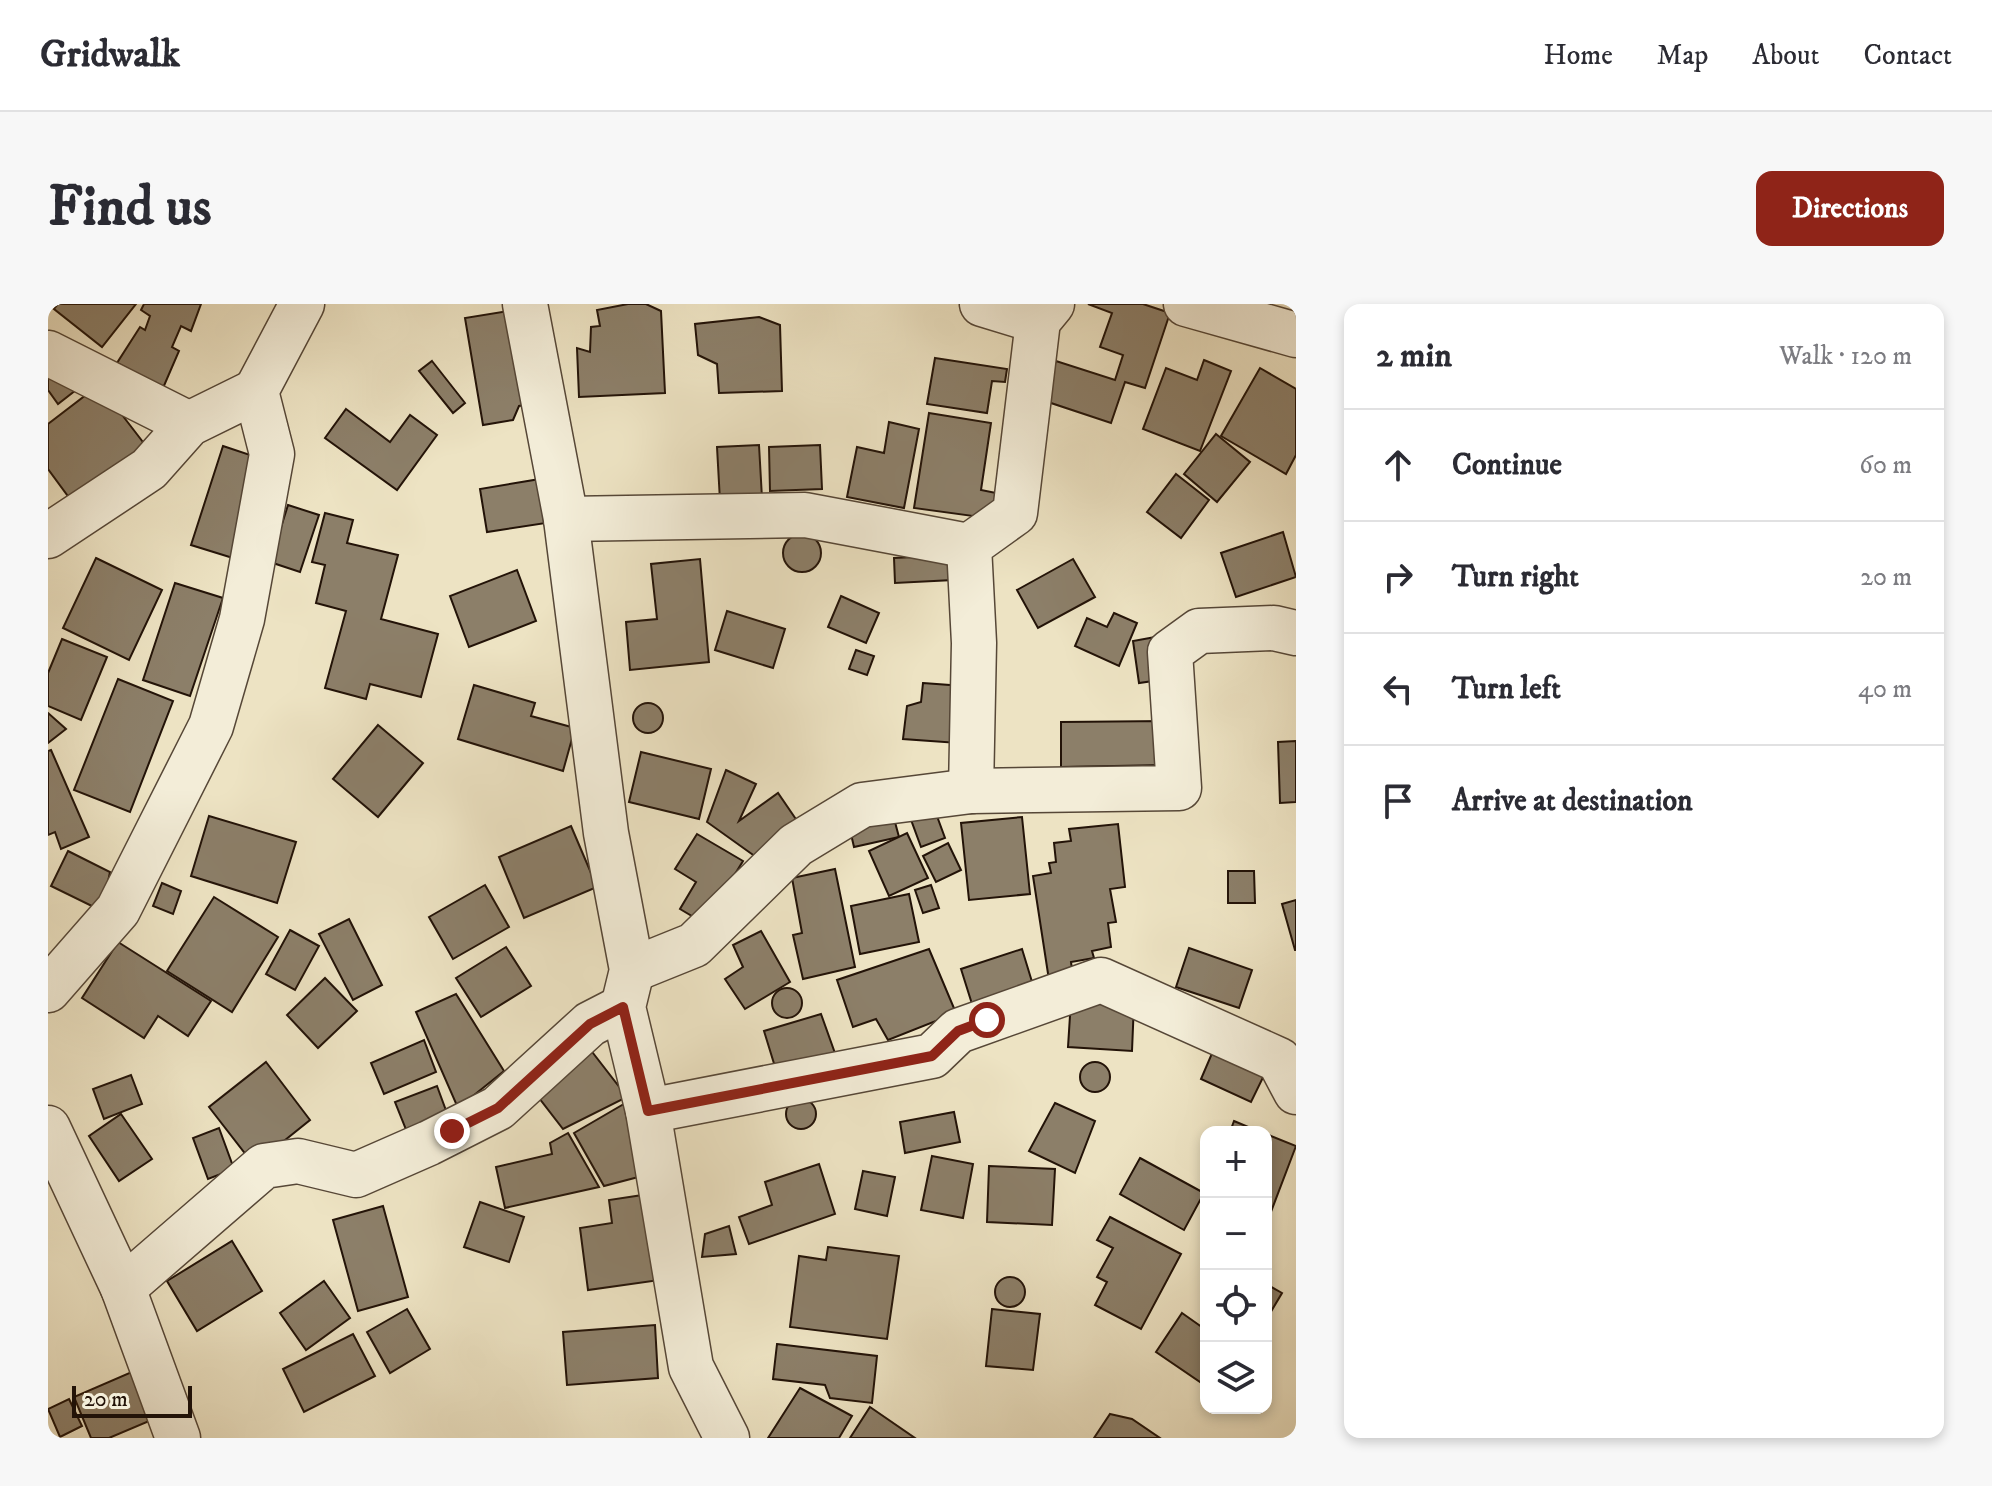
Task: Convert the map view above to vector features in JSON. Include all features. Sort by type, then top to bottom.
[{"type":"street","points":[[48,536],[149,469],[189,424],[256,391],[302,304]]},
{"type":"street","points":[[525,304],[566,519],[627,989],[691,1367],[727,1438]]},
{"type":"street","points":[[566,519],[805,515],[969,546],[1015,513],[1045,312],[982,304]]},
{"type":"street","points":[[1186,304],[1296,335]]},
{"type":"street","points":[[48,353],[189,424]]},
{"type":"street","points":[[48,990],[118,910],[211,726],[242,619],[272,454],[256,391]]},
{"type":"street","points":[[969,546],[974,643],[971,791]]},
{"type":"street","points":[[123,1288],[264,1166],[298,1161],[356,1175],[498,1108],[627,989],[694,945],[796,845],[862,805],[971,791],[1179,788],[1170,652],[1199,631],[1274,628],[1296,633]]},
{"type":"street","points":[[648,1111],[932,1056],[958,1031],[1101,980],[1279,1060],[1296,1092]]},
{"type":"street","points":[[48,1128],[123,1288],[178,1438]]},
{"type":"building","points":[[58,304],[136,304],[102,347],[54,309]]},
{"type":"building","points":[[144,304],[201,304],[191,331],[181,326],[172,347],[179,351],[163,388],[117,363],[140,327],[145,330],[150,316],[141,310]]},
{"type":"building","points":[[646,304],[661,311],[665,393],[579,397],[577,348],[590,352],[591,327],[600,326],[597,310]]},
{"type":"building","points":[[1088,304],[1143,304],[1170,313],[1145,388],[1125,382],[1111,423],[1042,400],[1056,361],[1115,380],[1123,355],[1100,347],[1112,313]]},
{"type":"building","points":[[515,310],[531,404],[519,406],[513,420],[483,425],[465,318]]},
{"type":"building","points":[[759,317],[780,325],[782,391],[719,393],[717,364],[698,355],[695,324]]},
{"type":"building","points":[[935,358],[1007,369],[1005,382],[992,381],[987,413],[927,404]]},
{"type":"building","points":[[1204,360],[1231,371],[1200,451],[1143,429],[1166,368],[1197,380]]},
{"type":"building","points":[[432,361],[465,403],[453,413],[419,371]]},
{"type":"building","points":[[48,368],[76,390],[58,404],[48,390]]},
{"type":"building","points":[[1260,368],[1296,389],[1296,455],[1286,474],[1221,436]]},
{"type":"building","points":[[99,385],[146,446],[73,503],[48,469],[48,424]]},
{"type":"building","points":[[346,409],[390,442],[410,415],[437,435],[397,490],[325,438]]},
{"type":"building","points":[[929,413],[991,423],[981,490],[1006,495],[1002,520],[914,508]]},
{"type":"building","points":[[889,422],[919,429],[904,508],[847,497],[857,447],[884,453]]},
{"type":"building","points":[[1216,434],[1250,462],[1217,502],[1184,474]]},
{"type":"building","points":[[759,445],[762,498],[720,501],[717,447]]},
{"type":"building","points":[[820,445],[822,489],[770,491],[769,447]]},
{"type":"building","points":[[223,446],[268,461],[236,559],[191,545]]},
{"type":"building","points":[[1176,474],[1209,500],[1181,538],[1147,512]]},
{"type":"building","points":[[540,479],[546,523],[487,532],[480,489]]},
{"type":"building","points":[[288,505],[319,515],[300,572],[270,562]]},
{"type":"building","points":[[325,513],[353,520],[347,543],[398,555],[381,619],[438,634],[421,697],[370,684],[366,699],[325,688],[346,611],[316,603],[325,565],[312,562]]},
{"type":"building","points":[[1283,532],[1296,577],[1236,597],[1221,553]]},
{"type":"building","points":[[802,534],[815,540],[821,553],[815,566],[802,572],[789,566],[783,553],[789,540]]},
{"type":"building","points":[[953,555],[953,580],[895,583],[894,558]]},
{"type":"building","points":[[96,558],[162,590],[129,660],[63,628]]},
{"type":"building","points":[[700,559],[709,662],[630,670],[626,622],[657,619],[651,564]]},
{"type":"building","points":[[1073,559],[1095,597],[1038,628],[1017,590]]},
{"type":"building","points":[[517,570],[536,621],[469,647],[450,596]]},
{"type":"building","points":[[175,583],[223,598],[190,696],[143,680]]},
{"type":"building","points":[[841,596],[879,613],[866,643],[828,627]]},
{"type":"building","points":[[727,611],[785,629],[773,668],[715,650]]},
{"type":"building","points":[[1114,613],[1137,623],[1119,666],[1075,646],[1087,618],[1107,627]]},
{"type":"building","points":[[1161,636],[1167,679],[1139,683],[1133,641]]},
{"type":"building","points":[[62,639],[107,657],[81,720],[48,706],[48,673]]},
{"type":"building","points":[[856,650],[874,656],[867,675],[849,669]]},
{"type":"building","points":[[118,679],[173,701],[130,812],[74,790]]},
{"type":"building","points":[[923,683],[963,686],[958,743],[903,739],[907,706],[921,702]]},
{"type":"building","points":[[474,685],[535,703],[531,716],[575,728],[563,771],[458,739]]},
{"type":"building","points":[[648,703],[659,707],[663,718],[659,729],[648,733],[637,729],[633,718],[637,707]]},
{"type":"building","points":[[48,713],[66,729],[48,743]]},
{"type":"building","points":[[1166,721],[1167,765],[1061,767],[1061,722]]},
{"type":"building","points":[[378,725],[423,763],[378,817],[333,779]]},
{"type":"building","points":[[1296,741],[1296,802],[1280,803],[1278,742]]},
{"type":"building","points":[[51,750],[89,837],[61,849],[55,832],[48,835],[48,751]]},
{"type":"building","points":[[641,752],[711,769],[699,819],[629,802]]},
{"type":"building","points":[[726,770],[756,784],[739,821],[778,793],[802,828],[763,862],[707,822]]},
{"type":"building","points":[[934,808],[945,838],[921,847],[910,817]]},
{"type":"building","points":[[892,811],[899,837],[854,847],[848,821]]},
{"type":"building","points":[[209,816],[296,842],[277,903],[191,876]]},
{"type":"building","points":[[1022,817],[1030,894],[969,900],[961,823]]},
{"type":"building","points":[[1118,824],[1125,887],[1110,889],[1116,922],[1108,923],[1111,947],[1092,951],[1094,958],[1071,962],[1073,976],[1049,980],[1033,876],[1051,873],[1049,863],[1056,862],[1054,843],[1071,841],[1069,829]]},
{"type":"building","points":[[571,826],[597,887],[524,918],[499,857]]},
{"type":"building","points":[[907,833],[928,878],[889,896],[869,851]]},
{"type":"building","points":[[697,834],[743,861],[716,905],[697,919],[680,909],[696,882],[675,869]]},
{"type":"building","points":[[948,843],[961,870],[936,882],[923,856]]},
{"type":"building","points":[[68,851],[110,872],[102,911],[51,886]]},
{"type":"building","points":[[835,869],[855,967],[803,979],[793,935],[802,933],[792,878]]},
{"type":"building","points":[[1228,871],[1254,871],[1255,903],[1228,903]]},
{"type":"building","points":[[162,883],[181,891],[173,914],[153,906]]},
{"type":"building","points":[[485,885],[509,927],[453,959],[429,917]]},
{"type":"building","points":[[931,885],[939,908],[923,913],[915,890]]},
{"type":"building","points":[[909,894],[919,942],[860,954],[851,906]]},
{"type":"building","points":[[214,897],[278,937],[232,1012],[167,971]]},
{"type":"building","points":[[1296,900],[1296,950],[1295,950],[1282,904]]},
{"type":"building","points":[[349,919],[382,985],[353,1000],[319,934]]},
{"type":"building","points":[[290,930],[319,946],[295,990],[266,974]]},
{"type":"building","points":[[761,931],[790,982],[745,1009],[725,979],[743,967],[733,945]]},
{"type":"building","points":[[118,942],[211,1001],[188,1036],[158,1016],[144,1038],[82,998]]},
{"type":"building","points":[[506,947],[531,986],[481,1017],[456,978]]},
{"type":"building","points":[[1189,948],[1252,970],[1239,1008],[1176,987]]},
{"type":"building","points":[[929,949],[956,1013],[888,1040],[876,1019],[853,1027],[837,980]]},
{"type":"building","points":[[1022,949],[1033,985],[972,1004],[961,969]]},
{"type":"building","points":[[325,978],[357,1011],[318,1048],[287,1015]]},
{"type":"building","points":[[787,988],[798,992],[802,1003],[798,1014],[787,1018],[776,1014],[772,1003],[776,992]]},
{"type":"building","points":[[456,994],[504,1071],[458,1108],[416,1012]]},
{"type":"building","points":[[1071,1000],[1134,1003],[1132,1051],[1068,1047]]},
{"type":"building","points":[[821,1014],[836,1056],[776,1070],[764,1031]]},
{"type":"building","points":[[1219,1037],[1271,1061],[1251,1102],[1201,1079]]},
{"type":"building","points":[[424,1040],[436,1072],[384,1094],[371,1063]]},
{"type":"building","points":[[586,1044],[627,1097],[563,1129],[536,1094]]},
{"type":"building","points":[[266,1062],[310,1120],[254,1165],[209,1107]]},
{"type":"building","points":[[1095,1062],[1105,1067],[1110,1077],[1105,1087],[1095,1092],[1085,1087],[1080,1077],[1085,1067]]},
{"type":"building","points":[[131,1075],[142,1104],[104,1119],[93,1089]]},
{"type":"building","points":[[437,1086],[448,1116],[407,1132],[395,1102]]},
{"type":"building","points":[[801,1099],[812,1103],[816,1114],[812,1125],[801,1129],[790,1125],[786,1114],[790,1103]]},
{"type":"building","points":[[629,1101],[646,1175],[604,1186],[574,1133]]},
{"type":"building","points":[[1055,1103],[1095,1121],[1075,1173],[1029,1151]]},
{"type":"building","points":[[954,1112],[960,1142],[905,1153],[900,1122]]},
{"type":"building","points":[[121,1114],[152,1159],[119,1181],[89,1136]]},
{"type":"building","points":[[219,1128],[234,1169],[208,1179],[193,1138]]},
{"type":"building","points":[[568,1133],[599,1187],[505,1208],[496,1167],[552,1154],[550,1143]]},
{"type":"building","points":[[1272,1136],[1296,1146],[1272,1209]]},
{"type":"building","points":[[932,1156],[973,1164],[963,1218],[921,1210]]},
{"type":"building","points":[[1140,1158],[1200,1191],[1200,1200],[1184,1230],[1120,1194]]},
{"type":"building","points":[[819,1164],[835,1214],[749,1244],[739,1217],[772,1205],[765,1182]]},
{"type":"building","points":[[989,1166],[1055,1169],[1052,1225],[987,1222]]},
{"type":"building","points":[[863,1171],[895,1177],[887,1216],[855,1209]]},
{"type":"building","points":[[656,1193],[667,1279],[588,1290],[580,1228],[612,1223],[609,1200]]},
{"type":"building","points":[[480,1202],[524,1217],[509,1262],[464,1247]]},
{"type":"building","points":[[383,1206],[408,1297],[358,1311],[333,1220]]},
{"type":"building","points":[[1110,1217],[1181,1254],[1141,1329],[1095,1305],[1107,1282],[1097,1277],[1113,1248],[1097,1240]]},
{"type":"building","points":[[729,1226],[736,1254],[702,1257],[705,1234]]},
{"type":"building","points":[[232,1241],[262,1291],[197,1331],[167,1281]]},
{"type":"building","points":[[828,1247],[899,1256],[887,1339],[790,1327],[799,1256],[826,1260]]},
{"type":"building","points":[[1010,1277],[1016,1278],[1024,1286],[1024,1298],[1016,1306],[1010,1307],[1004,1306],[996,1298],[995,1292],[996,1286],[1004,1278]]},
{"type":"building","points":[[324,1281],[350,1318],[306,1350],[280,1313]]},
{"type":"building","points":[[1272,1287],[1282,1293],[1272,1310]]},
{"type":"building","points":[[407,1309],[430,1349],[390,1373],[367,1332]]},
{"type":"building","points":[[992,1309],[1040,1314],[1033,1370],[986,1366]]},
{"type":"building","points":[[1182,1313],[1200,1326],[1200,1382],[1156,1352]]},
{"type":"building","points":[[655,1325],[658,1378],[567,1385],[563,1332]]},
{"type":"building","points":[[353,1334],[375,1376],[304,1412],[283,1369]]},
{"type":"building","points":[[777,1344],[877,1356],[872,1403],[830,1398],[825,1385],[773,1379]]},
{"type":"building","points":[[134,1371],[154,1419],[109,1438],[91,1438],[74,1397]]},
{"type":"building","points":[[800,1388],[852,1416],[839,1438],[768,1438]]},
{"type":"building","points":[[69,1399],[82,1426],[60,1437],[48,1409]]},
{"type":"building","points":[[870,1407],[915,1438],[850,1438]]},
{"type":"building","points":[[1110,1414],[1132,1419],[1160,1438],[1094,1438]]},
{"type":"route","points":[[452,1131],[498,1108],[590,1024],[623,1007],[648,1111],[932,1056],[958,1031],[987,1020]]}]
